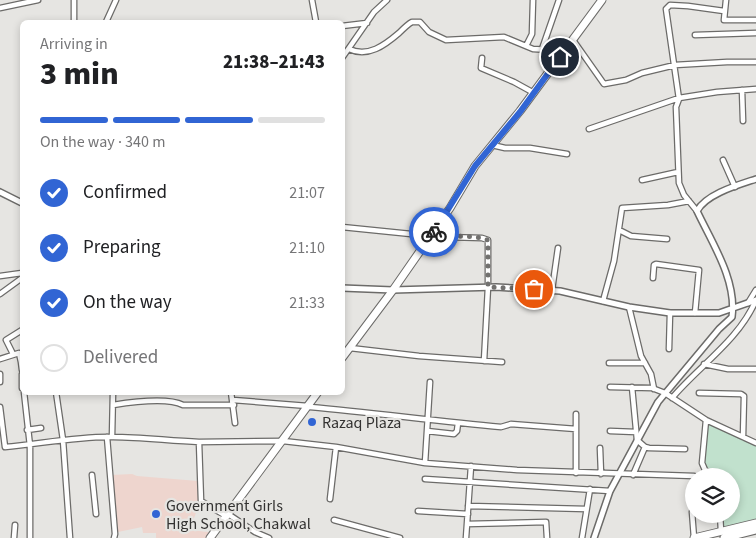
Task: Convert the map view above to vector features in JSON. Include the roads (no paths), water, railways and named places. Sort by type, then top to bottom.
[{"type":"highway","points":[[345,354],[434,232],[475,166],[534,93],[602,0]]},
{"type":"highway","points":[[210,538],[316,395]]},
{"type":"highway","points":[[722,535],[756,523]]},
{"type":"highway","points":[[694,538],[756,530]]},
{"type":"street","points":[[0,8],[38,0]]},
{"type":"street","points":[[74,0],[74,20]]},
{"type":"street","points":[[107,20],[116,0]]},
{"type":"street","points":[[312,0],[316,20]]},
{"type":"street","points":[[345,54],[374,12],[387,0]]},
{"type":"street","points":[[526,46],[532,34],[533,0]]},
{"type":"street","points":[[542,49],[559,0]]},
{"type":"street","points":[[701,0],[702,7]]},
{"type":"street","points":[[725,33],[724,11],[726,0]]},
{"type":"street","points":[[594,538],[610,491],[665,393],[719,329],[732,317],[732,296],[728,280],[697,210],[678,183],[676,107],[679,98],[666,8],[670,6],[702,7],[724,11]]},
{"type":"street","points":[[724,20],[756,20]]},
{"type":"street","points":[[349,49],[358,53],[373,50],[390,42],[411,22],[420,22],[429,32],[446,40],[504,36],[526,46],[550,50],[560,57]]},
{"type":"street","points":[[345,26],[367,23]]},
{"type":"street","points":[[695,35],[756,33]]},
{"type":"street","points":[[573,40],[604,84],[626,80],[642,73],[675,65],[756,62]]},
{"type":"street","points":[[482,58],[481,68],[534,93]]},
{"type":"street","points":[[589,129],[679,98],[756,89]]},
{"type":"street","points":[[742,90],[743,120]]},
{"type":"street","points":[[492,145],[505,148],[530,148],[567,154]]},
{"type":"street","points":[[723,160],[735,187]]},
{"type":"street","points":[[642,180],[678,172]]},
{"type":"street","points":[[697,210],[709,198],[756,179]]},
{"type":"street","points":[[0,192],[20,200]]},
{"type":"street","points":[[603,301],[614,261],[622,208],[668,205],[689,201]]},
{"type":"street","points":[[345,227],[420,235]]},
{"type":"street","points":[[619,230],[631,236],[667,240]]},
{"type":"street","points":[[434,232],[446,237],[482,238],[488,240],[488,287],[484,361]]},
{"type":"street","points":[[552,290],[558,248]]},
{"type":"street","points":[[652,278],[654,265],[656,264],[699,270],[695,313]]},
{"type":"street","points":[[0,276],[20,273]]},
{"type":"street","points":[[0,294],[20,279]]},
{"type":"street","points":[[345,288],[393,290],[488,287],[552,290],[629,307],[670,313],[719,313],[756,300]]},
{"type":"street","points":[[748,303],[756,290]]},
{"type":"street","points":[[672,398],[731,337],[756,300]]},
{"type":"street","points":[[629,307],[641,356],[651,374],[654,389]]},
{"type":"street","points":[[669,349],[670,313]]},
{"type":"street","points":[[13,354],[6,340],[20,331]]},
{"type":"street","points":[[350,348],[420,356],[502,362]]},
{"type":"street","points":[[0,359],[19,353],[20,356]]},
{"type":"street","points":[[609,363],[645,364]]},
{"type":"street","points":[[704,364],[728,368],[756,369]]},
{"type":"street","points":[[0,374],[0,382]]},
{"type":"street","points":[[425,463],[430,382]]},
{"type":"street","points":[[610,387],[654,389],[665,393],[706,420],[756,443]]},
{"type":"street","points":[[632,387],[637,440],[645,448],[685,449]]},
{"type":"street","points":[[698,393],[741,394],[744,396],[743,437]]},
{"type":"street","points":[[24,395],[30,446],[30,538]]},
{"type":"street","points":[[56,395],[63,440],[70,538]]},
{"type":"street","points":[[113,395],[110,437],[114,538]]},
{"type":"street","points":[[232,395],[235,423]]},
{"type":"street","points":[[113,405],[154,402],[176,402],[183,405],[234,402],[309,406],[501,427],[511,424],[576,429]]},
{"type":"street","points":[[0,407],[5,447],[110,437],[199,442],[282,441],[336,447],[425,463],[576,473],[685,476]]},
{"type":"street","points":[[576,414],[576,473]]},
{"type":"street","points":[[704,468],[702,463],[706,420]]},
{"type":"street","points":[[427,431],[454,434],[457,431],[458,423]]},
{"type":"street","points":[[27,430],[41,428]]},
{"type":"street","points":[[610,431],[636,432]]},
{"type":"street","points":[[199,442],[201,501],[269,538]]},
{"type":"street","points":[[330,499],[336,447]]},
{"type":"street","points":[[600,448],[601,474]]},
{"type":"street","points":[[633,475],[645,448]]},
{"type":"street","points":[[466,538],[471,466]]},
{"type":"street","points":[[92,475],[96,514]]},
{"type":"street","points":[[425,479],[610,491]]},
{"type":"street","points":[[582,538],[590,489]]},
{"type":"street","points":[[468,506],[586,509]]},
{"type":"street","points":[[418,511],[468,514]]},
{"type":"street","points":[[334,520],[400,538]]},
{"type":"street","points":[[467,524],[546,522],[547,538]]},
{"type":"street","points":[[693,523],[694,538]]},
{"type":"street","points":[[14,538],[15,525]]},
{"type":"place","name":"Razaq Plaza","points":[[312,422]]},
{"type":"place","name":"Government Girls High School, Chakwal","points":[[156,514]]}]
